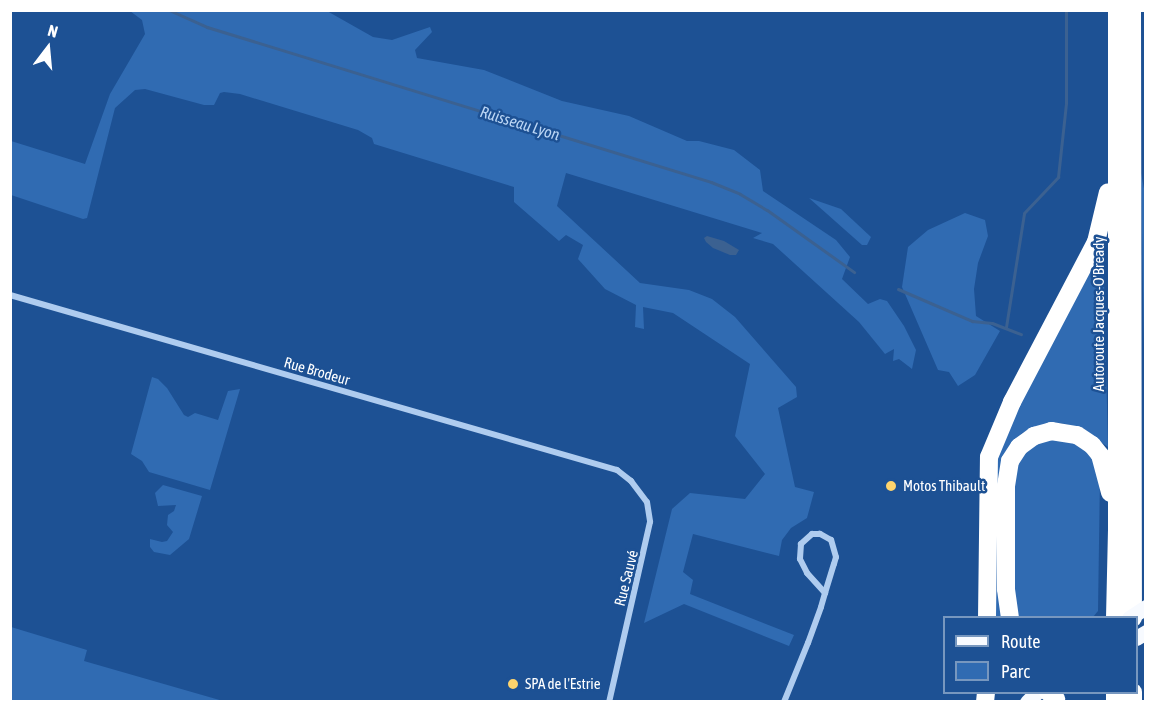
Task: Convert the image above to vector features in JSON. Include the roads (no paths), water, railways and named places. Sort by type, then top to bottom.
[{"type":"highway","name":"Autoroute Jacques-O'Bready","points":[[1114,616],[1117,530],[1117,10]]},
{"type":"highway","points":[[1131,616],[1132,10]]},
{"type":"highway","points":[[1133,95],[1146,167]]},
{"type":"highway","points":[[987,616],[989,457],[1009,409],[1098,237],[1107,203],[1117,128]]},
{"type":"highway","points":[[1010,616],[1006,589],[1006,486],[1010,461],[1019,447],[1034,436],[1051,431],[1077,435],[1092,445],[1103,464],[1117,530]]},
{"type":"highway","points":[[987,593],[993,616]]},
{"type":"main road","points":[[1134,616],[1146,607]]},
{"type":"street","name":"Rue Brodeur","points":[[10,295],[617,470]]},
{"type":"street","name":"Rue Sauvé","points":[[609,702],[650,522],[646,502],[631,481],[617,470]]},
{"type":"street","points":[[784,702],[825,593],[836,557],[835,545],[827,536],[812,534],[801,544],[800,558],[807,573],[825,593]]},
{"type":"waterway","name":"Ruisseau Lyon","points":[[169,10],[207,27],[711,182],[740,194],[767,210],[854,272]]},
{"type":"waterway","points":[[1006,327],[1024,213],[1058,177],[1066,103],[1066,10]]},
{"type":"waterway","name":"Ruisseau Lyon","points":[[898,289],[972,321],[992,323],[1021,334]]},
{"type":"place","name":"Motos Thibault","points":[[891,486]]},
{"type":"place","name":"SPA de l'Estrie","points":[[513,684]]}]
